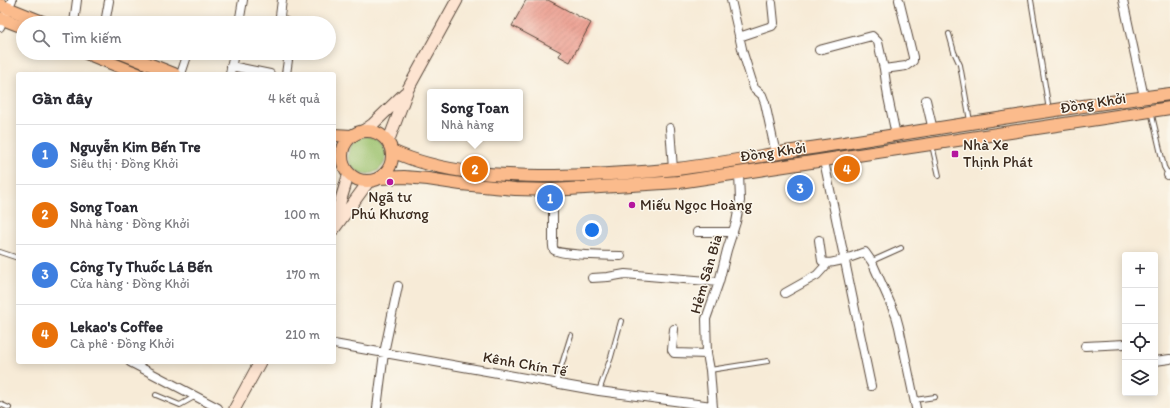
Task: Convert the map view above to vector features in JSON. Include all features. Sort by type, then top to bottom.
[{"type":"main road","points":[[342,165],[355,178],[362,180],[374,179],[384,174],[391,164],[390,146],[408,89],[457,0]]},
{"type":"main road","points":[[6,4],[31,16]]},
{"type":"main road","points":[[1,21],[16,25]]},
{"type":"main road","points":[[98,60],[116,70],[127,72]]},
{"type":"main road","points":[[138,60],[169,72]]},
{"type":"main road","points":[[336,208],[342,165],[342,152],[348,140],[373,124],[408,89]]},
{"type":"main road","name":"Đồng Khởi","points":[[390,146],[408,158],[432,166],[463,171],[518,176],[581,175],[676,169],[1049,111],[1170,94]]},
{"type":"main road","name":"Đồng Khởi","points":[[374,179],[404,177],[515,189],[553,190],[679,182],[1170,108]]},
{"type":"main road","points":[[933,130],[933,143]]},
{"type":"main road","points":[[336,135],[358,134],[370,131],[377,133],[390,146]]},
{"type":"main road","points":[[676,169],[679,182]]},
{"type":"main road","points":[[461,184],[463,171]]},
{"type":"main road","points":[[336,226],[374,179]]},
{"type":"main road","points":[[235,408],[259,364]]},
{"type":"street","points":[[75,16],[77,0]]},
{"type":"street","points":[[240,16],[243,0]]},
{"type":"street","points":[[280,16],[282,0]]},
{"type":"street","points":[[731,0],[739,37],[754,88],[762,95],[765,103],[776,154]]},
{"type":"street","points":[[884,70],[906,66],[912,61],[913,57],[900,0]]},
{"type":"street","points":[[1123,0],[1144,97]]},
{"type":"street","points":[[106,16],[109,1]]},
{"type":"street","points":[[739,37],[772,26],[774,23],[772,3]]},
{"type":"street","points":[[1,21],[6,4]]},
{"type":"street","points":[[819,50],[872,36],[878,42],[896,135]]},
{"type":"street","points":[[182,72],[186,60]]},
{"type":"street","points":[[233,60],[231,70],[250,72]]},
{"type":"street","points":[[286,72],[288,60]]},
{"type":"street","points":[[926,100],[933,130]]},
{"type":"street","points":[[670,128],[676,169]]},
{"type":"street","points":[[824,161],[871,386]]},
{"type":"street","name":"Hẻm Sân Bia","points":[[713,407],[707,354],[706,319],[719,282],[726,250],[739,211],[739,173]]},
{"type":"street","points":[[553,190],[553,248],[555,251],[559,253],[595,256],[621,256]]},
{"type":"street","points":[[697,232],[733,232]]},
{"type":"street","points":[[819,240],[822,261],[827,264]]},
{"type":"street","points":[[785,293],[816,275],[827,264],[865,252],[872,262],[898,322],[915,404]]},
{"type":"street","points":[[592,278],[625,274],[719,282]]},
{"type":"street","points":[[377,408],[384,352],[398,286]]},
{"type":"street","points":[[674,329],[672,350],[674,353],[707,354]]},
{"type":"street","name":"Kênh Chín Tế","points":[[336,344],[599,391],[713,407]]},
{"type":"street","points":[[1085,346],[1122,344]]},
{"type":"street","points":[[1158,361],[1170,359]]},
{"type":"street","points":[[134,364],[218,408]]},
{"type":"lane","points":[[1031,0],[1049,111]]},
{"type":"lane","points":[[949,34],[954,52],[960,65],[970,124]]},
{"type":"lane","points":[[1150,110],[1164,167],[1169,176]]},
{"type":"lane","points":[[933,143],[939,176]]},
{"type":"lane","points":[[872,262],[901,248]]},
{"type":"lane","points":[[0,252],[16,257]]},
{"type":"lane","points":[[599,391],[611,358],[621,321]]},
{"type":"lane","points":[[555,383],[571,335]]},
{"type":"lane","points":[[710,370],[768,361]]},
{"type":"lane","points":[[156,395],[180,405],[196,396]]},
{"type":"lane","points":[[915,404],[935,397]]},
{"type":"lane","points":[[0,404],[9,408]]},
{"type":"green space","points":[[367,136],[380,142],[386,155],[380,168],[367,174],[354,168],[348,155],[354,142]]},
{"type":"building","points":[[526,0],[548,0],[591,23],[570,62],[559,56],[561,52],[512,26]]},
{"type":"place","name":"Nhà Xe Thịnh Phát","points":[[955,154]]},
{"type":"place","name":"Song Toan","points":[[475,169]]},
{"type":"place","name":"Lekao's Coffee","points":[[847,169]]},
{"type":"place","name":"Ngã tư Phú Khương","points":[[390,182]]},
{"type":"place","name":"Công Ty Thuốc Lá Bến","points":[[800,188]]},
{"type":"place","name":"Nguyễn Kim Bến Tre","points":[[550,198]]},
{"type":"place","name":"Miếu Ngọc Hoàng","points":[[632,205]]}]
